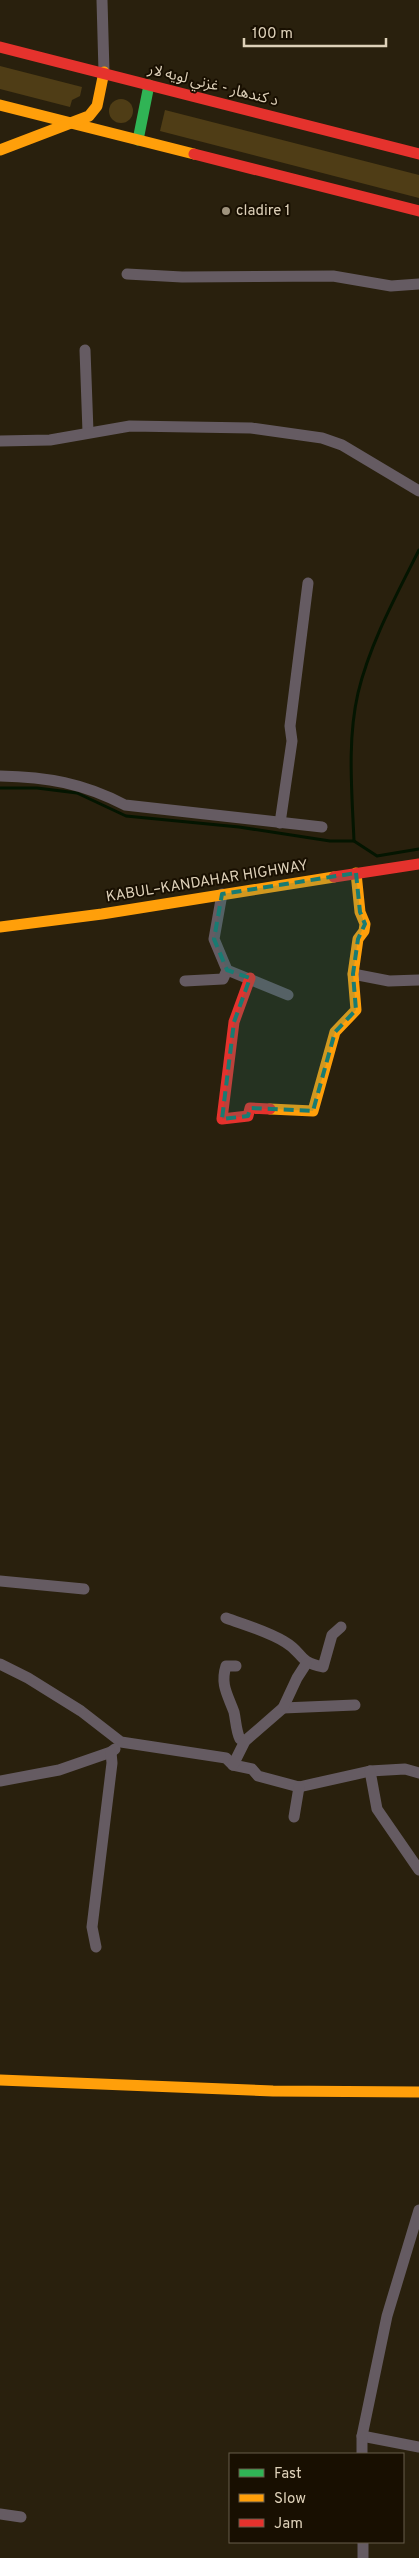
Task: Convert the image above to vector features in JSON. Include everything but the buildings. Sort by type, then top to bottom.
[{"type":"main road","name":"د کندهار - غزني لويه لار","points":[[0,47],[104,72],[419,154]]},
{"type":"main road","points":[[0,150],[73,124],[94,111],[104,72]]},
{"type":"main road","points":[[138,140],[149,85]]},
{"type":"main road","points":[[0,105],[419,211]]},
{"type":"main road","name":"KABUL–KANDAHAR HIGHWAY","points":[[0,927],[419,864]]},
{"type":"main road","points":[[250,978],[234,1022],[222,1119],[248,1116],[250,1108],[313,1111],[335,1032],[356,1010],[353,994],[353,974],[358,940],[364,931],[365,924],[360,912],[356,873]]},
{"type":"main road","points":[[0,2080],[264,2091],[419,2092]]},
{"type":"street","points":[[102,0],[104,72]]},
{"type":"street","points":[[127,274],[333,276],[391,286],[419,284]]},
{"type":"street","points":[[85,350],[88,432]]},
{"type":"street","points":[[0,441],[50,440],[130,426],[251,428],[322,438],[342,445],[419,491]]},
{"type":"street","points":[[280,823],[292,741],[290,726],[308,583]]},
{"type":"street","points":[[0,776],[54,779],[107,796],[125,805],[322,827]]},
{"type":"street","points":[[184,981],[223,979],[227,970],[214,939],[222,894]]},
{"type":"street","points":[[227,970],[288,995]]},
{"type":"street","points":[[353,974],[389,981],[419,980]]},
{"type":"street","points":[[0,1580],[84,1589]]},
{"type":"street","points":[[226,1618],[268,1633],[287,1643],[306,1664],[323,1667],[332,1635],[341,1627]]},
{"type":"street","points":[[0,1664],[28,1678],[73,1706],[121,1742],[226,1758],[233,1765],[252,1769],[258,1776],[299,1787],[370,1771],[405,1769],[419,1773]]},
{"type":"street","points":[[233,1765],[245,1741],[283,1708],[306,1664]]},
{"type":"street","points":[[236,1666],[226,1666],[224,1688],[234,1711],[238,1735],[240,1739],[245,1741]]},
{"type":"street","points":[[283,1708],[355,1705]]},
{"type":"street","points":[[0,1781],[59,1770],[111,1752],[121,1742]]},
{"type":"street","points":[[96,1947],[92,1927],[112,1763],[111,1752]]},
{"type":"street","points":[[370,1771],[377,1809],[419,1870]]},
{"type":"street","points":[[294,1817],[299,1787]]},
{"type":"street","points":[[362,2453],[362,2436],[387,2316],[419,2210]]},
{"type":"street","points":[[362,2436],[419,2447]]},
{"type":"street","points":[[0,2514],[21,2517]]},
{"type":"street","points":[[363,2543],[363,2558]]},
{"type":"highlighted area","points":[[356,873],[360,912],[365,924],[358,939],[353,974],[356,1010],[335,1032],[313,1111],[250,1108],[248,1116],[222,1119],[234,1022],[250,978],[227,970],[214,939],[222,894]]},
{"type":"shaded area","points":[[0,66],[82,87],[80,96],[72,100],[70,107],[0,89]]},
{"type":"shaded area","points":[[116,99],[126,99],[133,106],[133,116],[126,123],[116,123],[109,116],[109,106]]},
{"type":"shaded area","points":[[165,110],[419,175],[419,198],[160,131]]},
{"type":"waterway","points":[[354,841],[351,748],[358,693],[369,656],[419,550]]},
{"type":"waterway","points":[[0,788],[37,788],[77,793],[126,816],[239,827],[330,841],[354,841],[377,856],[419,849]]},
{"type":"traffic: fast","points":[[138,140],[149,85]]},
{"type":"traffic: slow","points":[[0,150],[89,116],[97,106],[104,72]]},
{"type":"traffic: slow","points":[[0,105],[194,154]]},
{"type":"traffic: slow","points":[[270,1109],[313,1111],[335,1032],[356,1010],[353,974],[358,939],[364,931],[365,924],[360,912],[356,873]]},
{"type":"traffic: slow","points":[[0,927],[102,914],[334,877]]},
{"type":"traffic: slow","points":[[0,2080],[273,2091],[419,2092]]},
{"type":"traffic: jam","points":[[0,47],[419,154]]},
{"type":"traffic: jam","points":[[194,154],[419,211]]},
{"type":"traffic: jam","points":[[334,877],[419,864]]},
{"type":"traffic: jam","points":[[250,978],[234,1022],[222,1119],[248,1116],[250,1108],[270,1109]]},
{"type":"place","name":"cladire 1","points":[[226,211]]}]
